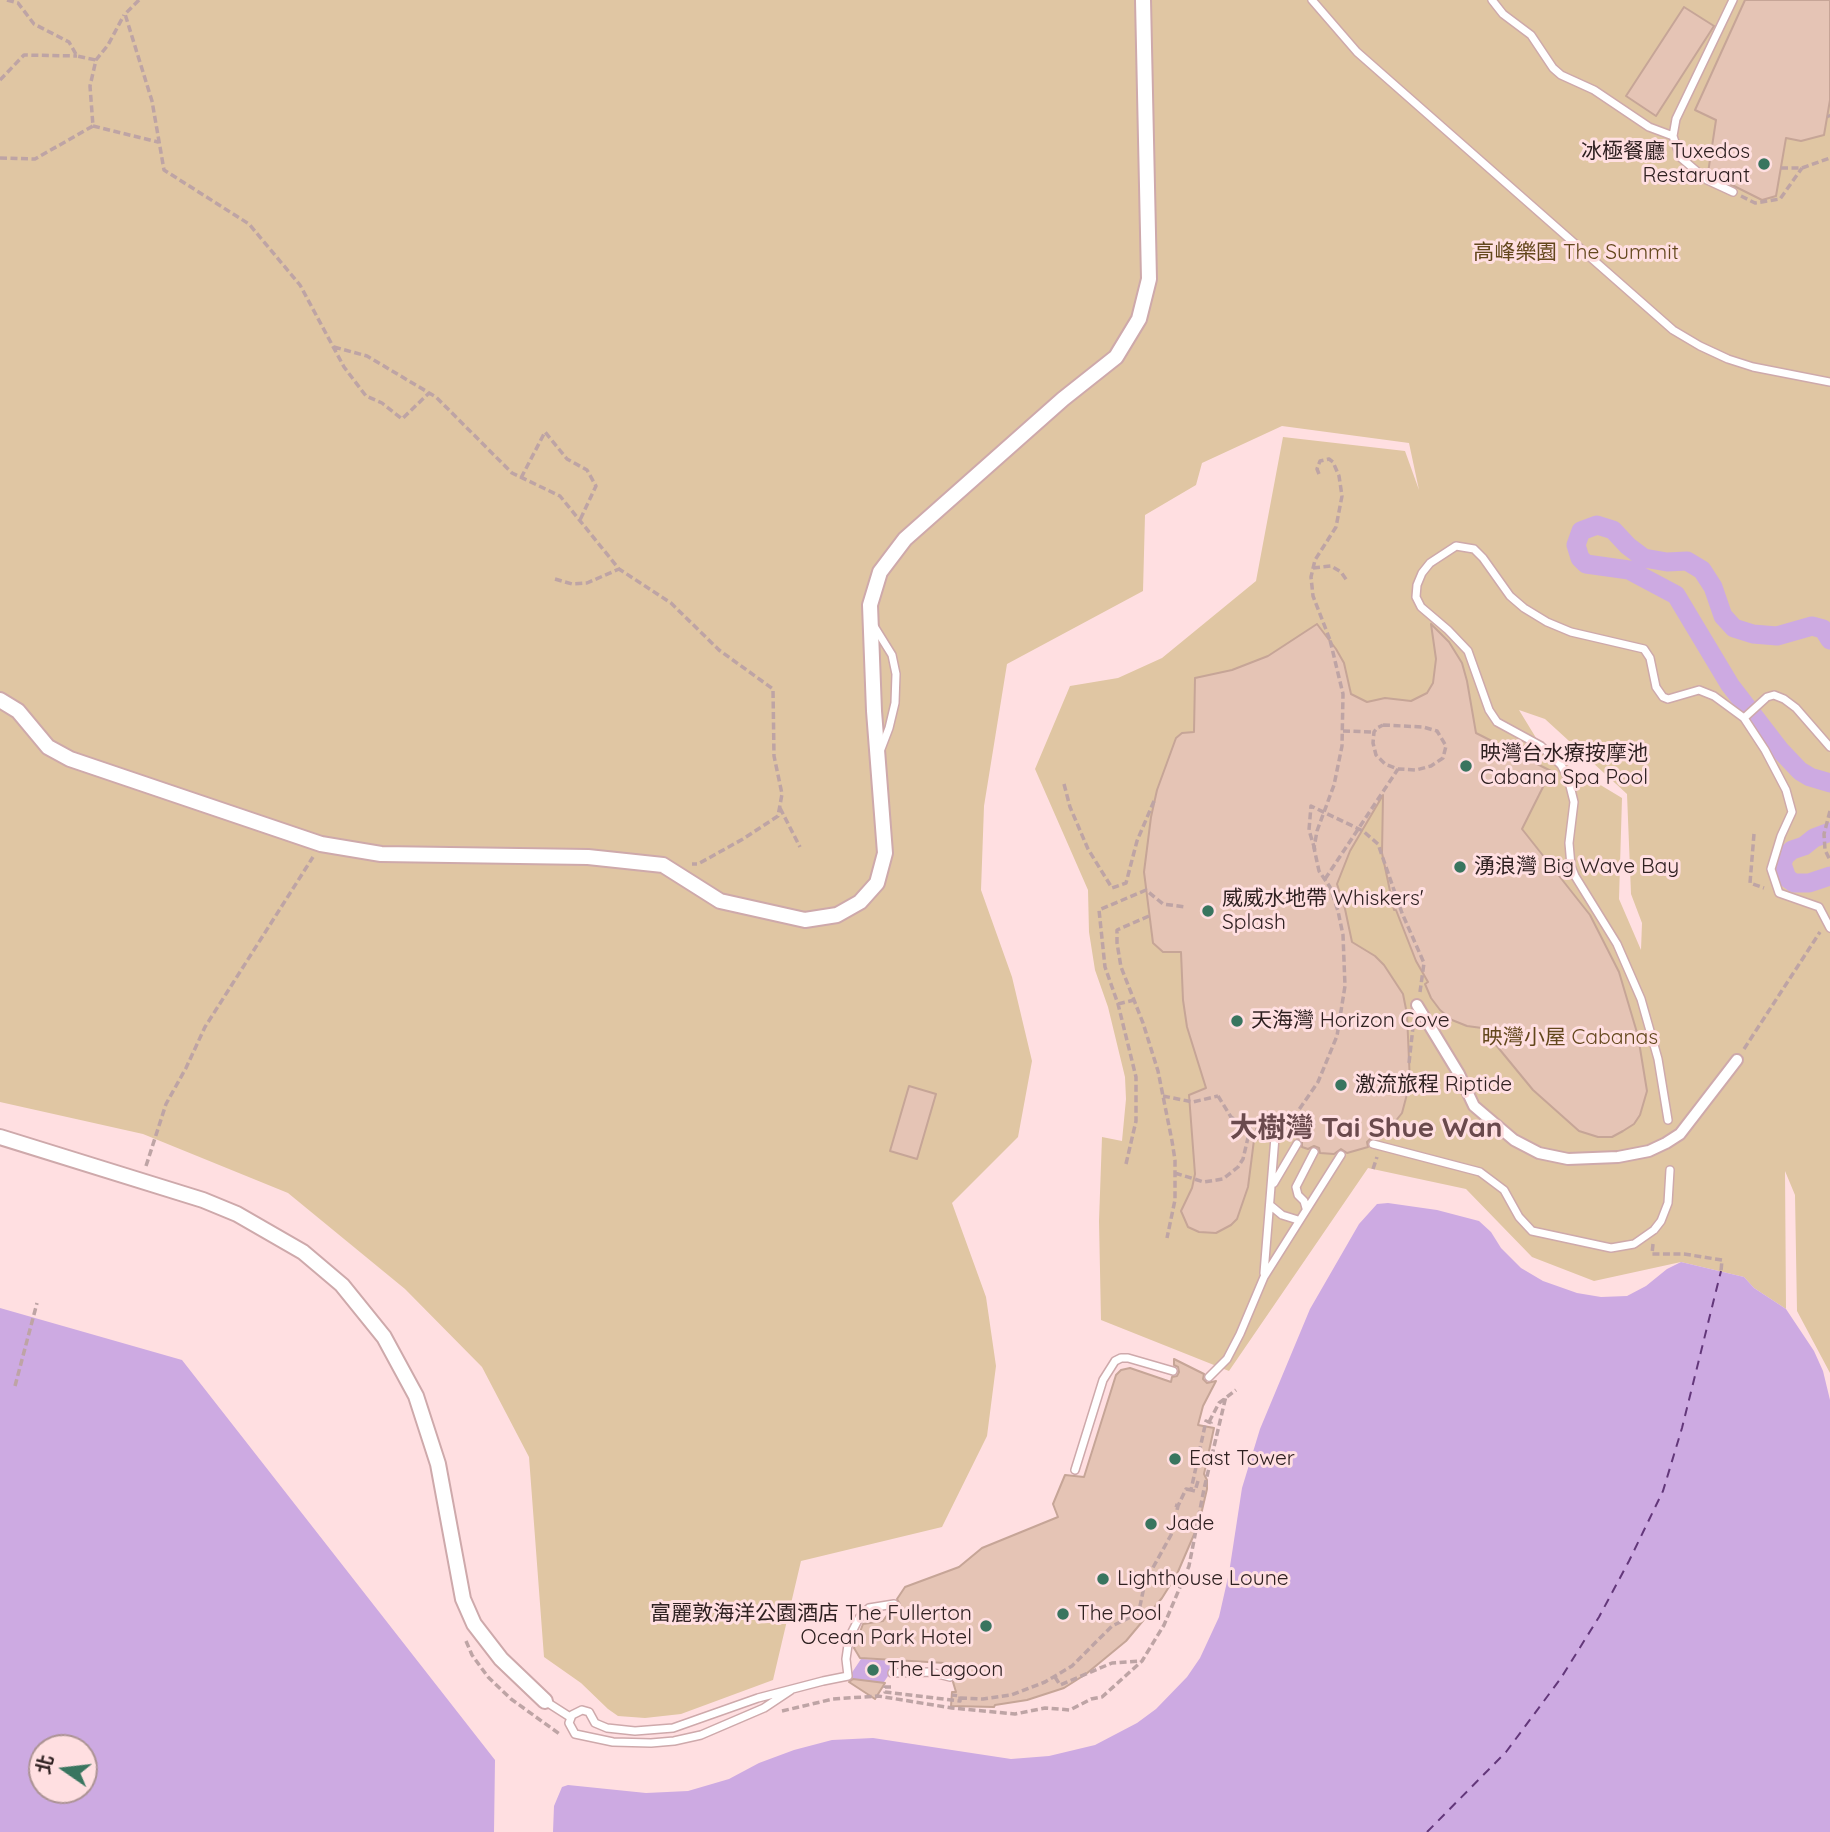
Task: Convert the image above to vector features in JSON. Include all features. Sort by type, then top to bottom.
[{"type":"street","points":[[0,700],[18,711],[48,747],[70,759],[321,844],[381,854],[588,857],[663,865],[720,901],[805,920],[837,915],[860,902],[877,883],[885,853],[870,605],[880,572],[905,539],[1063,399],[1116,358],[1139,319],[1149,279],[1143,0]]},
{"type":"street","points":[[1417,1005],[1474,1106],[1514,1140],[1539,1153],[1567,1159],[1618,1157],[1649,1151],[1666,1143],[1680,1134],[1737,1060]]},
{"type":"street","points":[[0,1137],[237,1213],[303,1252],[342,1285],[384,1337],[416,1396],[438,1464],[463,1599],[474,1624],[502,1659],[545,1701]]},
{"type":"lane","points":[[1311,0],[1357,52],[1673,330],[1728,359],[1753,367],[1830,382]]},
{"type":"lane","points":[[1492,0],[1503,14],[1531,35],[1553,68],[1561,75],[1594,90],[1649,127],[1673,135]]},
{"type":"lane","points":[[1733,0],[1675,119],[1673,135],[1681,157],[1707,180],[1733,192]]},
{"type":"lane","points":[[1668,1120],[1658,1059],[1641,999],[1617,944],[1571,866],[1569,843],[1574,802],[1568,778],[1552,755],[1541,746],[1503,727],[1492,717],[1468,651],[1448,629],[1421,607],[1416,597],[1417,585],[1430,563],[1456,546],[1474,549],[1510,596],[1547,622],[1571,632],[1644,649],[1650,658],[1656,687],[1663,697],[1668,699],[1699,690],[1714,696],[1744,718],[1786,790],[1792,812],[1771,869],[1779,893],[1819,907],[1829,925]]},
{"type":"lane","points":[[871,622],[892,655],[896,674],[892,716],[878,757]]},
{"type":"lane","points":[[1744,718],[1767,696],[1774,695],[1796,708],[1830,747]]},
{"type":"lane","points":[[1264,1277],[1275,1137]]},
{"type":"lane","points":[[1272,1186],[1297,1144]]},
{"type":"lane","points":[[1373,1144],[1471,1169],[1488,1176],[1504,1190],[1524,1224],[1541,1234],[1611,1248],[1634,1244],[1654,1230],[1661,1221],[1668,1203],[1670,1170]]},
{"type":"lane","points":[[1306,1208],[1304,1201],[1297,1195],[1296,1187],[1314,1152]]},
{"type":"lane","points":[[1209,1377],[1227,1359],[1264,1277],[1341,1154]]},
{"type":"lane","points":[[1270,1205],[1282,1215],[1298,1220]]},
{"type":"lane","points":[[1075,1470],[1103,1380],[1115,1362],[1128,1358],[1173,1371]]},
{"type":"lane","points":[[595,1723],[607,1728],[635,1731],[673,1728],[758,1698],[848,1676],[846,1659],[849,1638],[859,1618],[869,1608],[894,1604]]},
{"type":"lane","points":[[891,1673],[930,1672],[950,1677]]},
{"type":"lane","points":[[584,1736],[592,1731],[595,1723],[586,1710],[577,1710],[570,1717],[569,1723],[572,1731],[584,1736],[630,1744],[687,1739],[764,1708],[791,1690]]},
{"type":"lane","points":[[545,1701],[570,1717]]},
{"type":"path","points":[[7,0],[20,2],[34,24],[69,42],[77,57]]},
{"type":"path","points":[[93,126],[90,86],[96,60],[108,46],[125,14],[139,0]]},
{"type":"path","points":[[125,14],[152,100],[164,170],[249,224],[300,285],[344,367],[366,396],[382,403],[402,419],[429,393]]},
{"type":"path","points":[[0,80],[24,55],[96,60]]},
{"type":"path","points":[[0,158],[35,159],[93,126],[159,143]]},
{"type":"path","points":[[1781,168],[1802,168],[1830,158]]},
{"type":"path","points":[[1733,192],[1755,203],[1780,199],[1802,168]]},
{"type":"path","points":[[334,347],[367,356],[436,397],[512,473],[560,496],[620,569],[671,603],[719,650],[774,689],[774,756],[782,794],[778,816],[698,864],[663,865]]},
{"type":"path","points":[[521,478],[545,432],[567,459],[587,470],[596,486],[580,520]]},
{"type":"path","points":[[1315,850],[1317,831],[1334,785],[1343,731],[1343,695],[1330,640],[1313,596],[1312,568],[1336,527],[1341,507],[1341,486],[1333,461],[1320,461],[1317,469],[1319,474]]},
{"type":"path","points":[[1312,568],[1331,566],[1341,572],[1348,582]]},
{"type":"path","points":[[555,579],[572,584],[587,583],[620,569]]},
{"type":"path","points":[[1343,731],[1374,732],[1383,725],[1432,729],[1442,736],[1446,753],[1438,762],[1416,770],[1398,769],[1385,764],[1376,755],[1374,732]]},
{"type":"path","points":[[1325,880],[1398,769]]},
{"type":"path","points":[[1064,784],[1070,807],[1088,849],[1112,888],[1126,883],[1137,841],[1154,801]]},
{"type":"path","points":[[780,806],[800,847]]},
{"type":"path","points":[[1163,1096],[1193,1102],[1218,1096],[1231,1117],[1250,1129],[1272,1130],[1294,1117],[1318,1082],[1337,1036],[1344,998],[1345,961],[1338,911],[1320,871],[1309,830],[1311,806],[1363,831],[1378,844],[1402,913],[1424,963],[1424,975]]},
{"type":"path","points":[[1830,811],[1824,834],[1825,850],[1830,860]]},
{"type":"path","points":[[1754,834],[1750,883],[1779,893]]},
{"type":"path","points":[[1825,850],[1828,840]]},
{"type":"path","points":[[156,1172],[145,1169],[166,1104],[205,1027],[321,844]]},
{"type":"path","points":[[1126,1164],[1136,1121],[1136,1077],[1118,1004],[1105,967],[1099,910],[1146,890],[1163,904],[1185,907]]},
{"type":"path","points":[[1149,916],[1117,930],[1121,967],[1151,1047],[1163,1096],[1175,1173],[1175,1200],[1167,1238]]},
{"type":"path","points":[[1737,1060],[1829,925]]},
{"type":"path","points":[[1118,1004],[1134,1000]]},
{"type":"path","points":[[1175,1173],[1204,1182],[1223,1179],[1238,1167],[1243,1158],[1250,1129]]},
{"type":"path","points":[[1654,1230],[1652,1254],[1684,1254],[1722,1260],[1721,1271]]},
{"type":"path","points":[[15,1386],[37,1303]]},
{"type":"path","points":[[1191,1490],[1206,1421],[1209,1425],[1219,1403],[1236,1390]]},
{"type":"path","points":[[960,1698],[960,1701],[878,1689],[878,1696],[979,1712],[1015,1714],[1045,1708],[1070,1710],[1091,1699],[1102,1697],[1142,1661],[1164,1625],[1189,1566],[1226,1396]]},
{"type":"path","points":[[952,1695],[983,1699],[1012,1695],[1054,1677],[1073,1666],[1112,1626],[1131,1617],[1140,1606],[1145,1582],[1171,1535],[1177,1506],[1186,1489],[1195,1491],[1198,1481]]},
{"type":"path","points":[[461,1630],[472,1655],[488,1677],[510,1699],[538,1719]]},
{"type":"path","points":[[1054,1677],[1060,1685],[1112,1663],[1142,1661]]},
{"type":"path","points":[[885,1690],[885,1687],[891,1687]]},
{"type":"green space","points":[[0,0],[1830,0],[1830,1373],[1797,1311],[1795,1195],[1785,1171],[1786,1309],[1754,1288],[1744,1277],[1681,1262],[1594,1281],[1532,1257],[1466,1189],[1368,1168],[1229,1371],[1101,1320],[1099,1221],[1102,1137],[1122,1141],[1125,1077],[1108,1007],[1095,970],[1089,932],[1088,890],[1035,769],[1070,686],[1118,678],[1162,658],[1256,581],[1283,437],[1405,451],[1419,490],[1409,443],[1282,426],[1202,463],[1196,485],[1145,515],[1143,591],[1007,664],[984,806],[981,890],[1012,977],[1032,1061],[1018,1137],[952,1203],[986,1297],[996,1366],[987,1436],[942,1527],[801,1561],[773,1680],[681,1714],[645,1718],[618,1716],[608,1709],[581,1683],[544,1657],[529,1457],[482,1367],[405,1289],[288,1193],[143,1134],[0,1102]],"holes":[[[1519,710],[1545,719],[1627,794],[1631,894],[1642,923],[1641,950],[1619,899],[1622,798],[1544,751]]]},
{"type":"shaded area","points":[[1377,1204],[1437,1210],[1479,1221],[1521,1268],[1543,1281],[1577,1293],[1601,1297],[1627,1296],[1681,1262],[1744,1277],[1754,1288],[1786,1309],[1814,1351],[1823,1371],[1830,1400],[1830,1832],[553,1832],[554,1806],[562,1787],[568,1785],[646,1793],[688,1791],[729,1779],[759,1763],[794,1750],[832,1740],[873,1738],[1011,1759],[1049,1756],[1095,1745],[1137,1723],[1156,1709],[1187,1677],[1200,1658],[1219,1617],[1229,1573],[1242,1488],[1260,1429],[1310,1309],[1359,1224]]},
{"type":"shaded area","points":[[0,1308],[182,1360],[495,1760],[494,1832],[0,1832]]},
{"type":"shaded area","name":"The Lagoon","points":[[861,1659],[898,1661],[874,1697],[847,1680]]},
{"type":"building","points":[[1745,0],[1830,0],[1830,100],[1824,135],[1801,141],[1786,138],[1776,196],[1762,200],[1708,173],[1716,120],[1695,110]]},
{"type":"building","points":[[1684,7],[1714,26],[1656,116],[1626,96]]},
{"type":"building","points":[[1317,624],[1344,663],[1351,694],[1367,702],[1385,698],[1411,701],[1427,693],[1433,683],[1436,659],[1431,624],[1449,642],[1462,663],[1476,733],[1551,771],[1522,829],[1590,915],[1619,972],[1638,1036],[1647,1091],[1640,1115],[1634,1124],[1623,1131],[1612,1137],[1598,1137],[1579,1131],[1533,1090],[1482,1028],[1452,1020],[1440,1010],[1431,998],[1425,984],[1428,982],[1394,910],[1382,853],[1383,795],[1350,851],[1337,884],[1352,942],[1384,965],[1403,994],[1407,1014],[1410,1083],[1402,1113],[1383,1137],[1371,1138],[1367,1142],[1368,1147],[1347,1153],[1341,1149],[1334,1154],[1320,1153],[1319,1148],[1314,1146],[1308,1149],[1302,1147],[1302,1140],[1297,1138],[1299,1134],[1281,1136],[1275,1131],[1270,1133],[1269,1138],[1254,1140],[1248,1187],[1237,1219],[1216,1233],[1199,1232],[1188,1227],[1181,1211],[1192,1188],[1195,1174],[1189,1095],[1206,1088],[1187,1027],[1181,952],[1163,952],[1153,943],[1144,872],[1151,817],[1157,790],[1176,738],[1182,733],[1194,732],[1195,678],[1232,670],[1268,656]]},
{"type":"building","points":[[909,1086],[936,1094],[917,1159],[890,1151]]},
{"type":"building","points":[[1174,1359],[1204,1374],[1203,1379],[1207,1383],[1216,1381],[1203,1406],[1198,1425],[1214,1428],[1204,1474],[1207,1489],[1199,1523],[1177,1574],[1162,1598],[1126,1641],[1086,1674],[1064,1688],[994,1707],[951,1706],[952,1692],[956,1692],[953,1682],[956,1676],[948,1670],[945,1663],[860,1658],[854,1648],[863,1624],[883,1621],[890,1611],[898,1608],[900,1604],[897,1599],[905,1587],[959,1567],[982,1548],[1058,1517],[1053,1504],[1065,1475],[1084,1477],[1116,1375],[1121,1370],[1130,1368],[1171,1382],[1172,1377],[1179,1372],[1174,1365]]},
{"type":"building","points":[[853,1679],[885,1683],[875,1699],[849,1682]]},
{"type":"waterway","points":[[1830,640],[1823,629],[1812,626],[1777,636],[1753,634],[1734,628],[1723,616],[1713,587],[1702,570],[1687,561],[1667,562],[1644,558],[1613,530],[1597,525],[1581,531],[1576,545],[1580,558],[1586,564],[1629,570],[1676,595],[1730,685],[1780,750],[1800,771],[1830,783]]},
{"type":"waterway","points":[[1830,832],[1792,850],[1785,856],[1782,864],[1787,878],[1794,883],[1809,883],[1830,876]]},
{"type":"ferry route","points":[[1427,1832],[1506,1752],[1561,1678],[1599,1617],[1629,1561],[1663,1491],[1682,1428],[1721,1271]]},
{"type":"place","name":"冰極餐廳 Tuxedos Restaruant","points":[[1764,164]]},
{"type":"place","name":"映灣台水療按摩池 Cabana Spa Pool","points":[[1466,766]]},
{"type":"place","name":"湧浪灣 Big Wave Bay","points":[[1460,867]]},
{"type":"place","name":"威威水地帶 Whiskers' Splash","points":[[1208,911]]},
{"type":"place","name":"天海灣 Horizon Cove","points":[[1237,1021]]},
{"type":"place","name":"激流旅程 Riptide","points":[[1341,1085]]},
{"type":"place","name":"East Tower","points":[[1175,1459]]},
{"type":"place","name":"Jade","points":[[1151,1524]]},
{"type":"place","name":"Lighthouse Loune","points":[[1103,1579]]},
{"type":"place","name":"The Pool","points":[[1063,1614]]},
{"type":"place","name":"富麗敦海洋公園酒店 The Fullerton Ocean Park Hotel","points":[[986,1626]]},
{"type":"place","name":"The Lagoon","points":[[873,1670]]},
{"type":"district","name":"大樹灣 Tai Shue Wan","points":[[1366,1129]]},
{"type":"park label","name":"高峰樂園 The Summit","points":[[1576,253]]},
{"type":"park label","name":"映灣小屋 Cabanas","points":[[1570,1038]]}]
